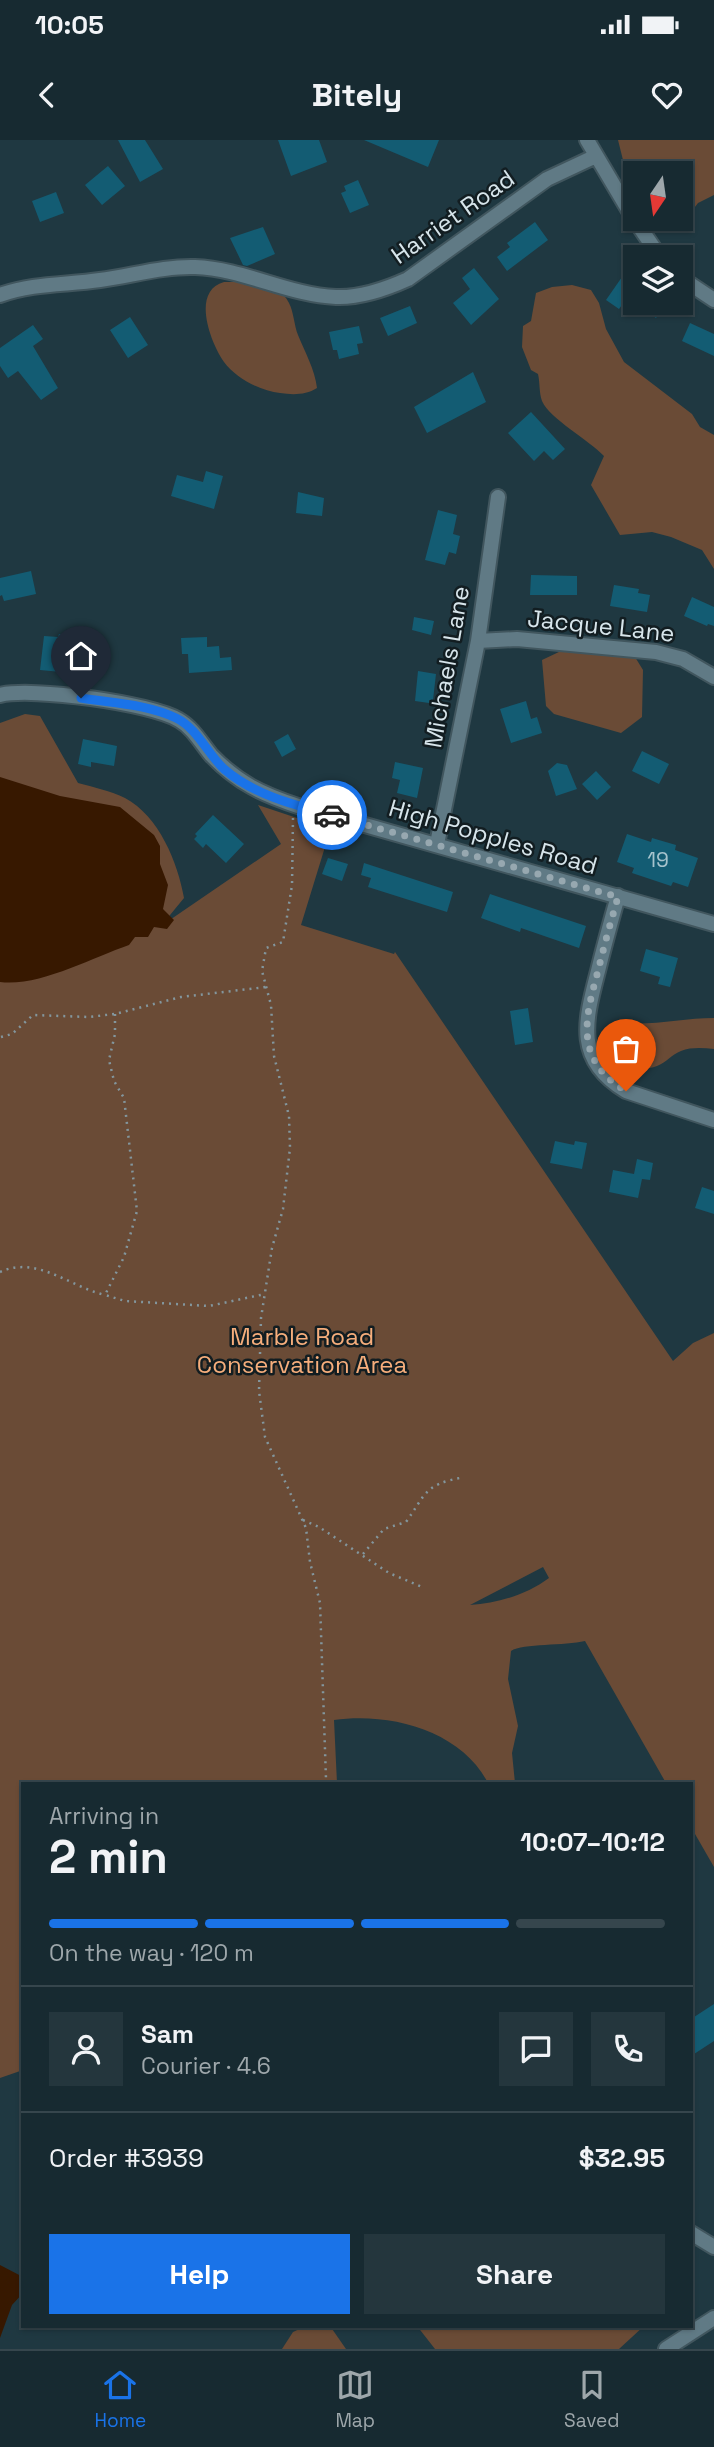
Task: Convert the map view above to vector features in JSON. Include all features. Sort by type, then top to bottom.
[{"type":"street","points":[[587,140],[652,245]]},
{"type":"street","name":"Harriet Road","points":[[0,295],[56,283],[96,281],[195,267],[228,271],[337,297],[387,289],[408,279],[547,179],[596,156]]},
{"type":"street","points":[[693,286],[714,300]]},
{"type":"street","name":"Michaels Lane","points":[[437,845],[478,641],[498,497]]},
{"type":"street","name":"Jacque Lane","points":[[478,641],[517,639],[656,652],[683,659],[714,677]]},
{"type":"street","name":"High Popples Road","points":[[2,691],[150,708],[177,718],[190,727],[224,769],[253,790],[714,924]]},
{"type":"street","points":[[618,897],[587,1011],[586,1032],[594,1061],[614,1084],[626,1091],[714,1120]]},
{"type":"street","points":[[693,2234],[714,2247]]},
{"type":"street","points":[[666,2349],[714,2318]]},
{"type":"path","points":[[294,804],[294,848],[290,864],[292,885],[286,928],[283,942],[266,948],[262,971],[271,1005],[275,1056],[289,1116],[290,1149],[283,1209],[272,1248],[261,1318],[259,1391],[265,1437],[303,1520],[320,1603],[324,1747],[328,1782]]},
{"type":"path","points":[[1,1037],[12,1034],[33,1015],[88,1017],[115,1014],[181,998],[267,987]]},
{"type":"path","points":[[105,1295],[124,1257],[137,1211],[124,1098],[114,1081],[109,1060],[115,1014]]},
{"type":"path","points":[[0,1272],[30,1267],[45,1270],[91,1292],[125,1301],[209,1306],[265,1294]]},
{"type":"path","points":[[362,1555],[384,1529],[406,1522],[425,1493],[436,1483],[460,1478]]},
{"type":"path","points":[[303,1520],[319,1527],[389,1573],[422,1587]]},
{"type":"green space","points":[[618,140],[714,140],[714,195],[698,203],[693,210],[693,161],[623,161]]},
{"type":"green space","points":[[224,282],[261,284],[278,290],[284,296],[291,307],[317,388],[299,394],[272,392],[249,383],[229,368],[213,342],[206,318],[208,295],[214,287]]},
{"type":"green space","points":[[572,285],[591,290],[599,303],[606,329],[624,362],[692,414],[700,427],[714,435],[714,569],[702,550],[671,537],[652,532],[620,535],[591,485],[604,456],[553,415],[542,401],[538,374],[531,370],[522,347],[523,326],[531,321],[536,293],[552,287]]},
{"type":"green space","points":[[561,651],[635,657],[643,670],[642,717],[621,733],[554,714],[546,706],[542,660]]},
{"type":"green space","name":"Marble Road Conservation Area","points":[[25,714],[40,716],[78,783],[125,798],[148,816],[157,828],[172,856],[184,898],[161,926],[281,844],[258,805],[312,823],[309,825],[325,847],[301,925],[394,954],[395,952],[673,1361],[693,1343],[714,1333],[714,1867],[693,1830],[693,1782],[665,1782],[585,1641],[517,1648],[511,1651],[508,1679],[518,1726],[512,1753],[515,1782],[487,1782],[476,1765],[460,1750],[422,1729],[400,1722],[355,1718],[334,1720],[337,1782],[21,1782],[21,2071],[0,2078],[0,723]],"holes":[[[543,1567],[549,1578],[511,1597],[470,1605]]]},
{"type":"green space","points":[[714,1018],[714,1049],[685,1050],[660,1065],[647,1068],[638,1068],[622,1062],[611,1049],[603,1032],[617,1022]]},
{"type":"green space","points":[[302,2328],[331,2328],[346,2349],[282,2349],[293,2332]]},
{"type":"green space","points":[[419,2328],[642,2328],[619,2349],[435,2349]]},
{"type":"shaded area","points":[[0,777],[60,796],[120,807],[154,835],[160,846],[160,864],[168,885],[163,909],[174,920],[167,929],[154,927],[148,937],[135,937],[129,945],[48,976],[0,982]]},
{"type":"shaded area","points":[[0,2265],[21,2276],[21,2295],[12,2305],[0,2338]]},
{"type":"building","points":[[118,140],[145,140],[163,169],[140,182]]},
{"type":"building","points":[[278,140],[319,140],[327,162],[291,176]]},
{"type":"building","points":[[364,140],[439,140],[428,167]]},
{"type":"building","points":[[108,166],[125,186],[102,205],[85,185]]},
{"type":"building","points":[[358,180],[369,205],[350,213],[341,193],[346,191],[344,186]]},
{"type":"building","points":[[56,192],[64,213],[40,222],[32,201]]},
{"type":"building","points":[[535,222],[548,240],[507,271],[497,257],[510,247],[507,243]]},
{"type":"building","points":[[263,227],[275,254],[247,266],[243,265],[230,238]]},
{"type":"building","points":[[474,268],[499,299],[471,325],[453,303],[470,289],[462,278]]},
{"type":"building","points":[[622,277],[623,304],[619,309],[606,300]]},
{"type":"building","points":[[410,306],[417,323],[388,336],[380,318]]},
{"type":"building","points":[[130,317],[148,345],[128,358],[110,330]]},
{"type":"building","points":[[690,323],[714,334],[714,356],[682,341]]},
{"type":"building","points":[[33,325],[43,339],[33,346],[58,388],[41,400],[18,371],[8,378],[0,366],[0,348]]},
{"type":"building","points":[[359,326],[363,343],[357,344],[359,354],[339,359],[337,350],[333,350],[329,332]]},
{"type":"building","points":[[473,372],[486,402],[427,433],[414,407]]},
{"type":"building","points":[[531,412],[565,449],[553,460],[544,451],[534,461],[508,433]]},
{"type":"building","points":[[206,471],[223,476],[214,509],[171,496],[177,475],[203,482]]},
{"type":"building","points":[[298,492],[324,498],[322,516],[296,513]]},
{"type":"building","points":[[438,510],[457,515],[453,534],[460,536],[456,554],[449,552],[445,565],[425,560]]},
{"type":"building","points":[[31,571],[36,594],[4,601],[2,595],[0,596],[0,578]]},
{"type":"building","points":[[531,575],[577,576],[577,595],[530,595]]},
{"type":"building","points":[[614,585],[639,589],[638,593],[650,595],[647,612],[610,606]]},
{"type":"building","points":[[692,597],[714,607],[714,626],[707,626],[684,616]]},
{"type":"building","points":[[414,617],[434,621],[431,635],[412,630]]},
{"type":"building","points":[[59,634],[87,637],[82,674],[40,670],[44,636],[58,637]]},
{"type":"building","points":[[207,637],[207,647],[219,646],[220,658],[231,657],[232,670],[189,673],[188,654],[182,654],[181,638]]},
{"type":"building","points":[[418,671],[436,674],[433,700],[429,700],[429,703],[415,701]]},
{"type":"building","points":[[526,701],[531,719],[537,717],[542,733],[511,743],[500,709]]},
{"type":"building","points":[[288,734],[296,749],[282,757],[274,742]]},
{"type":"building","points":[[83,739],[117,746],[114,766],[91,762],[91,767],[78,764]]},
{"type":"building","points":[[642,751],[669,764],[659,784],[632,771]]},
{"type":"building","points":[[395,762],[423,768],[417,798],[397,793],[400,780],[392,778]]},
{"type":"building","points":[[557,763],[567,765],[577,789],[556,796],[548,771]]},
{"type":"building","points":[[596,771],[611,787],[597,800],[582,784]]},
{"type":"building","points":[[213,815],[244,844],[226,863],[206,844],[203,848],[194,839],[197,836],[195,834]]},
{"type":"building","points":[[627,834],[651,842],[652,838],[676,845],[675,850],[698,858],[688,887],[673,882],[671,886],[632,873],[634,868],[617,862]]},
{"type":"building","points":[[328,858],[348,864],[342,881],[322,874]]},
{"type":"building","points":[[364,863],[453,892],[447,912],[368,887],[371,878],[361,875]]},
{"type":"building","points":[[490,894],[586,926],[579,948],[521,928],[520,932],[481,918]]},
{"type":"building","points":[[646,949],[678,958],[670,987],[658,984],[660,977],[640,971]]},
{"type":"building","points":[[528,1008],[533,1042],[515,1045],[510,1011]]},
{"type":"building","points":[[555,1141],[574,1145],[575,1141],[587,1143],[582,1169],[550,1163]]},
{"type":"building","points":[[637,1159],[653,1163],[650,1180],[642,1179],[638,1198],[609,1192],[613,1170],[634,1174]]},
{"type":"building","points":[[702,1187],[714,1191],[714,1214],[695,1208]]},
{"type":"building","points":[[714,2004],[714,2041],[693,2055],[693,2018]]},
{"type":"way so far","points":[[332,815],[618,897],[587,1011],[586,1032],[594,1061],[604,1075],[626,1091]]},
{"type":"route","points":[[81,698],[150,708],[177,718],[190,727],[224,769],[253,790],[332,815]]}]
